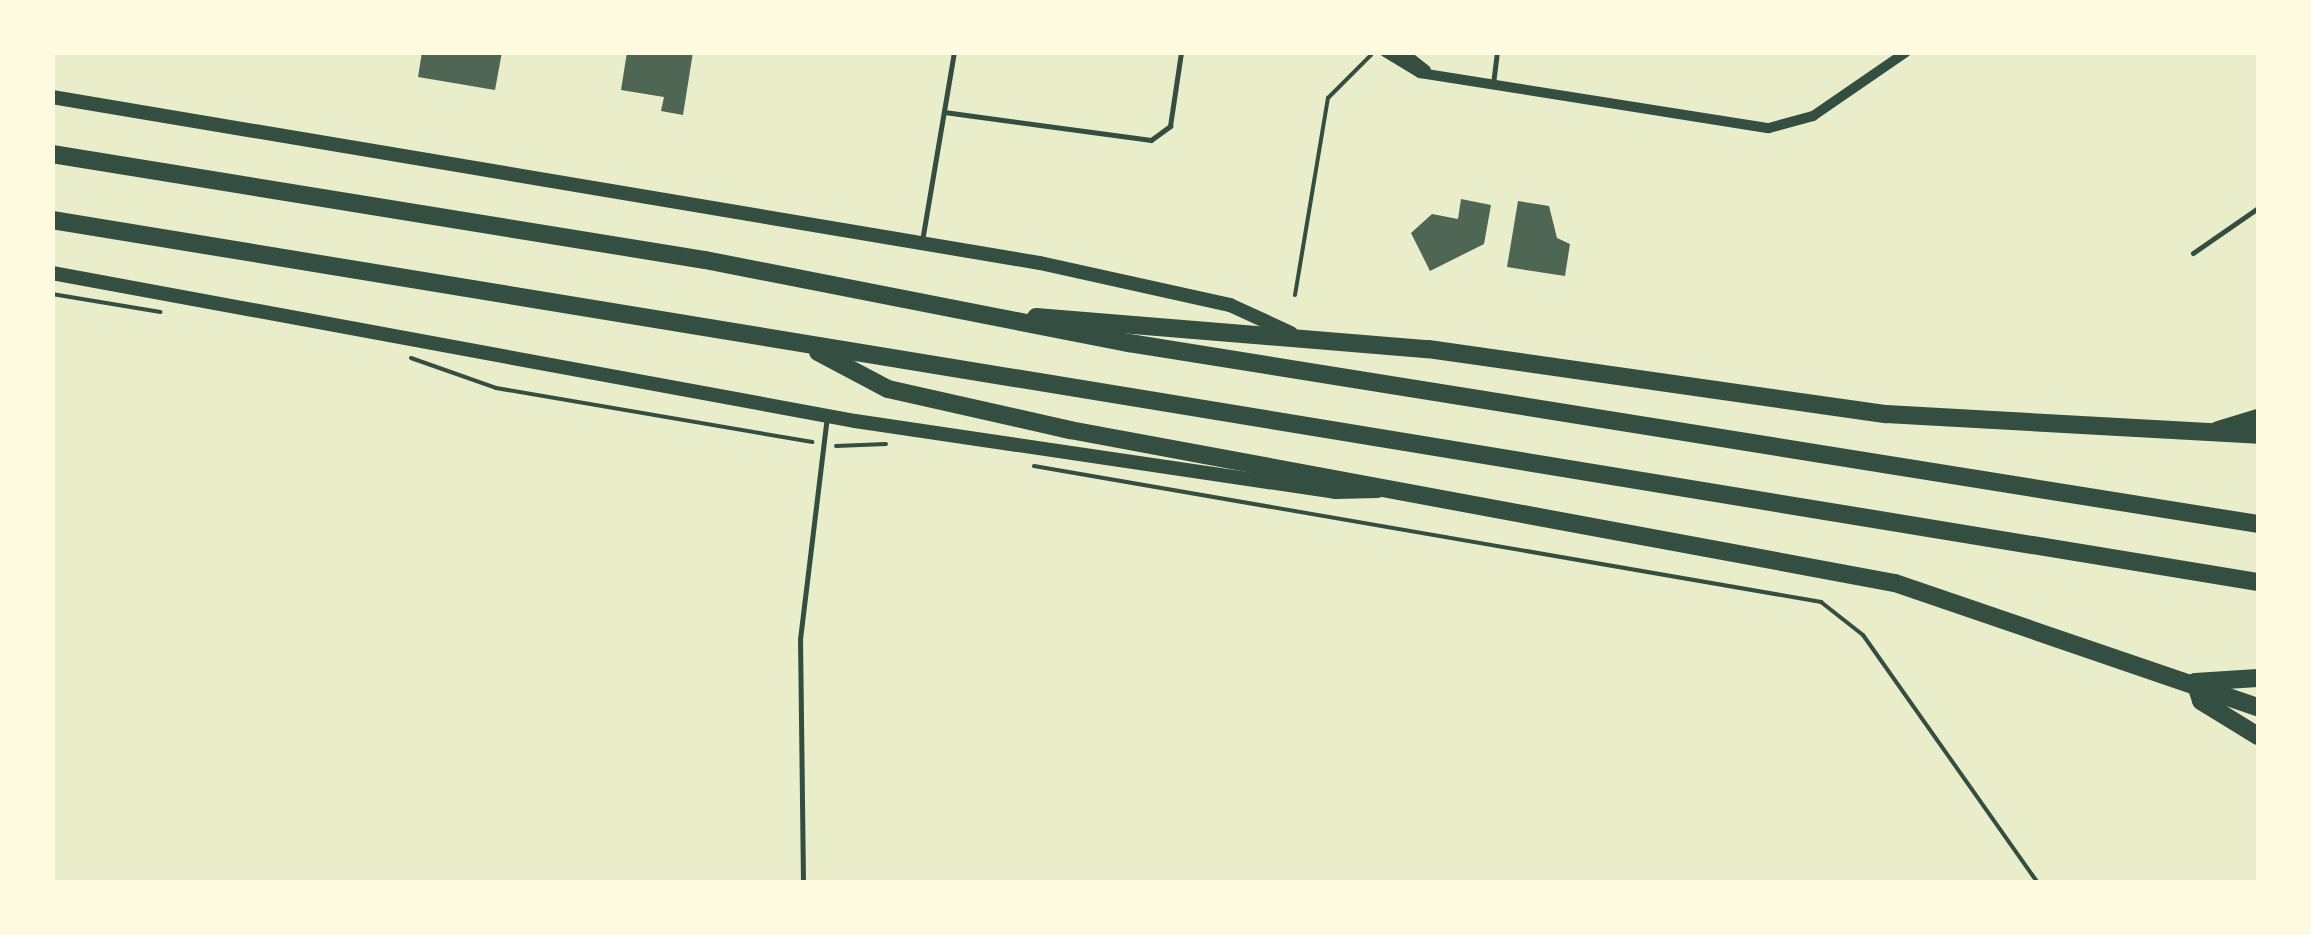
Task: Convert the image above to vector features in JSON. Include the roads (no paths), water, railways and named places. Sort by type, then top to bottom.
[{"type":"highway","points":[[52,154],[988,316],[2258,524]]},
{"type":"highway","points":[[52,220],[2258,582]]},
{"type":"highway","points":[[988,316],[1292,334],[1886,414],[2258,434]]},
{"type":"highway","points":[[814,348],[888,388],[1385,490],[1895,583],[2258,706]]},
{"type":"highway","points":[[2213,433],[2258,418]]},
{"type":"highway","points":[[2213,433],[2258,443]]},
{"type":"highway","points":[[2195,682],[2258,678]]},
{"type":"highway","points":[[2195,682],[2201,702],[2258,736]]},
{"type":"street","points":[[1385,52],[1432,73],[1769,128],[1813,116],[1906,52]]},
{"type":"street","points":[[1403,52],[1432,73]]},
{"type":"street","points":[[52,97],[922,242],[1230,305],[1292,334]]},
{"type":"street","points":[[52,274],[827,416],[1316,490],[1385,490]]},
{"type":"lane","points":[[922,242],[954,52]]},
{"type":"lane","points":[[944,112],[1152,140],[1170,126],[1181,52]]},
{"type":"lane","points":[[1493,84],[1497,52]]},
{"type":"lane","points":[[2193,253],[2258,208]]},
{"type":"lane","points":[[803,882],[800,639],[827,416]]}]
